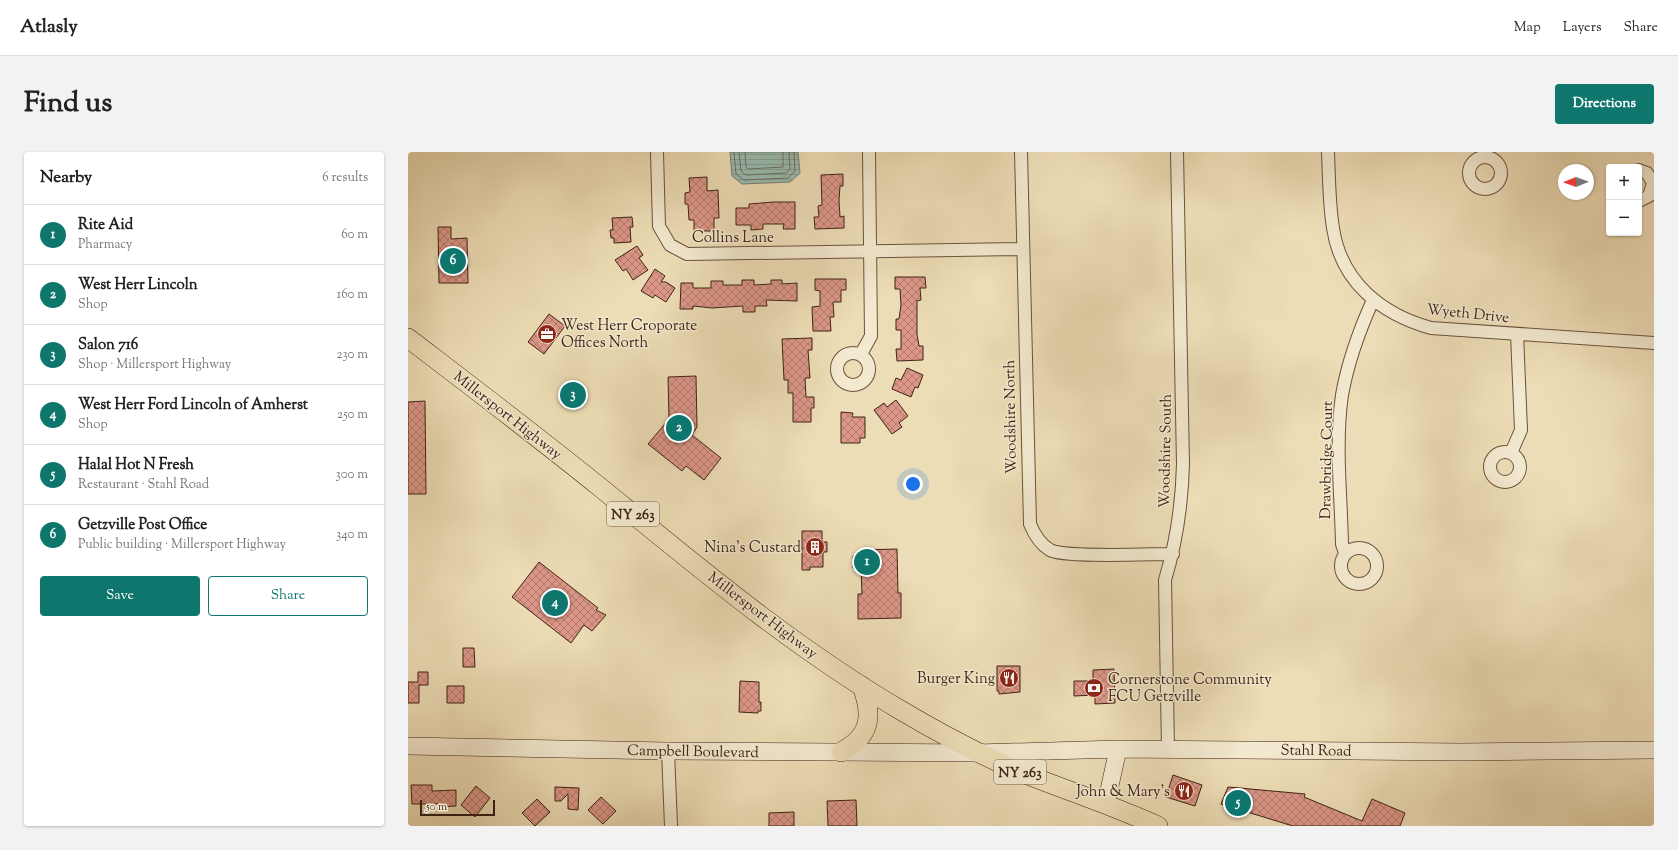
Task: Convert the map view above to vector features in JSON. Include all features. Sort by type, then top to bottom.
[{"type":"main road","name":"Millersport Highway","points":[[408,338],[769,621],[834,668],[902,711],[978,752],[1023,773],[1106,804],[1158,826]]},
{"type":"main road","points":[[841,752],[859,740],[866,727],[869,708],[862,686]]},
{"type":"street","name":"Collins Lane","points":[[657,152],[659,226],[670,245],[687,254],[1022,249]]},
{"type":"street","points":[[861,354],[872,336],[869,152]]},
{"type":"street","name":"Woodshire North","points":[[1020,152],[1028,512],[1030,524],[1034,533],[1042,544],[1060,554],[1173,554]]},
{"type":"street","name":"Woodshire South","points":[[1168,749],[1165,580],[1173,554],[1182,504],[1183,464],[1177,152]]},
{"type":"street","name":"Wyeth Drive","points":[[1328,152],[1331,212],[1337,245],[1351,275],[1373,300],[1397,316],[1431,328],[1654,343]]},
{"type":"street","points":[[1642,172],[1650,176],[1653,184],[1653,192],[1642,200]]},
{"type":"street","name":"Drawbridge Court","points":[[1346,553],[1342,544],[1339,445],[1342,402],[1354,346],[1373,300]]},
{"type":"street","points":[[1511,453],[1521,430],[1517,334]]},
{"type":"street","name":"Campbell Boulevard","points":[[408,746],[668,751],[978,752]]},
{"type":"street","points":[[1106,804],[1118,749]]},
{"type":"street","name":"Stahl Road","points":[[978,752],[1118,749],[1462,752],[1654,750]]},
{"type":"street","points":[[668,751],[671,826]]},
{"type":"water","points":[[730,152],[798,152],[800,173],[790,182],[742,184],[732,176]]},
{"type":"building","points":[[843,174],[843,186],[840,186],[839,200],[840,217],[844,216],[844,228],[815,229],[814,217],[819,217],[818,206],[822,205],[821,175]]},
{"type":"building","points":[[707,177],[707,191],[718,190],[719,218],[714,218],[714,231],[694,231],[694,220],[689,220],[688,204],[685,204],[685,193],[690,192],[689,178]]},
{"type":"building","points":[[795,202],[795,229],[783,229],[784,224],[763,224],[763,229],[751,230],[751,225],[736,225],[736,208],[749,208],[749,204]]},
{"type":"building","points":[[632,217],[633,227],[630,227],[631,242],[614,243],[614,238],[611,238],[610,230],[613,230],[612,218]]},
{"type":"building","points":[[438,227],[451,227],[451,239],[467,238],[468,283],[439,283]]},
{"type":"building","points":[[637,246],[643,255],[639,258],[648,270],[633,280],[626,269],[623,271],[615,260]]},
{"type":"building","points":[[655,269],[665,276],[661,282],[666,282],[675,288],[666,302],[655,295],[653,298],[641,291]]},
{"type":"building","points":[[895,277],[925,277],[926,288],[920,288],[921,300],[917,301],[917,334],[919,346],[923,346],[923,360],[897,361],[896,349],[901,349],[901,330],[896,330],[896,319],[899,319],[901,305],[900,289],[895,289]]},
{"type":"building","points":[[815,279],[846,279],[846,290],[841,290],[841,302],[833,302],[834,317],[830,317],[831,331],[813,331],[812,307],[820,306],[820,291],[815,290]]},
{"type":"building","points":[[742,280],[754,280],[754,285],[771,284],[771,280],[782,280],[782,284],[797,283],[797,301],[766,300],[767,306],[755,306],[755,312],[743,312],[743,306],[712,308],[693,306],[693,309],[680,309],[681,283],[693,283],[693,288],[711,288],[711,281],[723,281],[723,285],[742,285]]},
{"type":"building","name":"West Herr Croporate Offices North","points":[[549,314],[565,326],[544,354],[528,342]]},
{"type":"building","points":[[812,338],[812,350],[808,350],[810,378],[805,378],[806,397],[814,397],[814,408],[811,408],[811,422],[793,422],[793,393],[788,393],[788,380],[784,380],[782,339]]},
{"type":"building","points":[[907,368],[923,375],[918,388],[915,387],[911,397],[892,389],[896,378],[901,380]]},
{"type":"building","points":[[696,376],[697,427],[692,435],[721,458],[704,480],[686,466],[682,471],[648,444],[669,419],[668,377]]},
{"type":"building","points":[[571,384],[584,394],[576,405],[562,395]]},
{"type":"building","points":[[896,400],[908,416],[899,423],[902,427],[892,434],[874,410],[884,403],[887,407]]},
{"type":"building","points":[[425,401],[426,494],[408,494],[408,402]]},
{"type":"building","points":[[841,412],[853,413],[852,417],[865,417],[865,438],[860,438],[860,443],[841,443]]},
{"type":"building","name":"Nina's Custard","points":[[802,531],[822,531],[822,542],[827,542],[827,552],[823,552],[823,567],[810,567],[810,570],[802,570]]},
{"type":"building","points":[[897,549],[898,593],[901,593],[901,618],[858,619],[858,594],[862,594],[861,568],[853,568],[853,556],[860,556],[860,550]]},
{"type":"building","points":[[539,562],[598,608],[596,610],[606,615],[592,631],[584,625],[571,643],[512,597]]},
{"type":"building","points":[[463,648],[474,648],[475,667],[463,667]]},
{"type":"building","name":"Burger King","points":[[997,666],[1020,666],[1020,692],[999,694],[999,691],[997,691]]},
{"type":"building","name":"Cornerstone Community FCU Getzville","points":[[1114,669],[1115,703],[1095,704],[1095,695],[1074,696],[1074,681],[1093,681],[1093,670]]},
{"type":"building","points":[[418,672],[428,672],[428,685],[419,685],[419,703],[408,703],[408,682],[418,682]]},
{"type":"building","points":[[740,681],[759,682],[759,702],[761,702],[761,711],[758,711],[758,713],[739,712]]},
{"type":"building","points":[[447,686],[464,686],[464,703],[447,703]]},
{"type":"building","name":"John & Mary's","points":[[1173,775],[1202,785],[1195,806],[1166,797]]},
{"type":"building","points":[[411,785],[432,785],[432,791],[456,790],[456,806],[438,807],[438,804],[412,804]]},
{"type":"building","points":[[476,786],[490,798],[475,817],[461,805]]},
{"type":"building","points":[[555,787],[579,788],[578,810],[568,809],[568,794],[561,801],[555,801]]},
{"type":"building","points":[[1228,787],[1305,794],[1304,797],[1362,821],[1372,799],[1405,813],[1400,826],[1293,826],[1221,804]]},
{"type":"building","points":[[601,797],[616,811],[603,824],[588,810]]},
{"type":"building","points":[[537,799],[550,812],[535,826],[522,813]]},
{"type":"building","points":[[856,800],[857,826],[828,826],[827,801]]},
{"type":"building","points":[[794,812],[794,826],[769,826],[769,813]]},
{"type":"place","name":"Getzville Post Office","points":[[453,261]]},
{"type":"place","name":"West Herr Croporate Offices North","points":[[547,334]]},
{"type":"place","name":"Salon 716","points":[[573,395]]},
{"type":"place","name":"West Herr Lincoln","points":[[679,428]]},
{"type":"place","name":"Nina's Custard","points":[[815,547]]},
{"type":"place","name":"Rite Aid","points":[[867,562]]},
{"type":"place","name":"West Herr Ford Lincoln of Amherst","points":[[555,603]]},
{"type":"place","name":"Burger King","points":[[1009,678]]},
{"type":"place","name":"Cornerstone Community FCU Getzville","points":[[1094,688]]},
{"type":"place","name":"John & Mary's","points":[[1184,791]]},
{"type":"place","name":"Halal Hot N Fresh","points":[[1238,803]]}]
